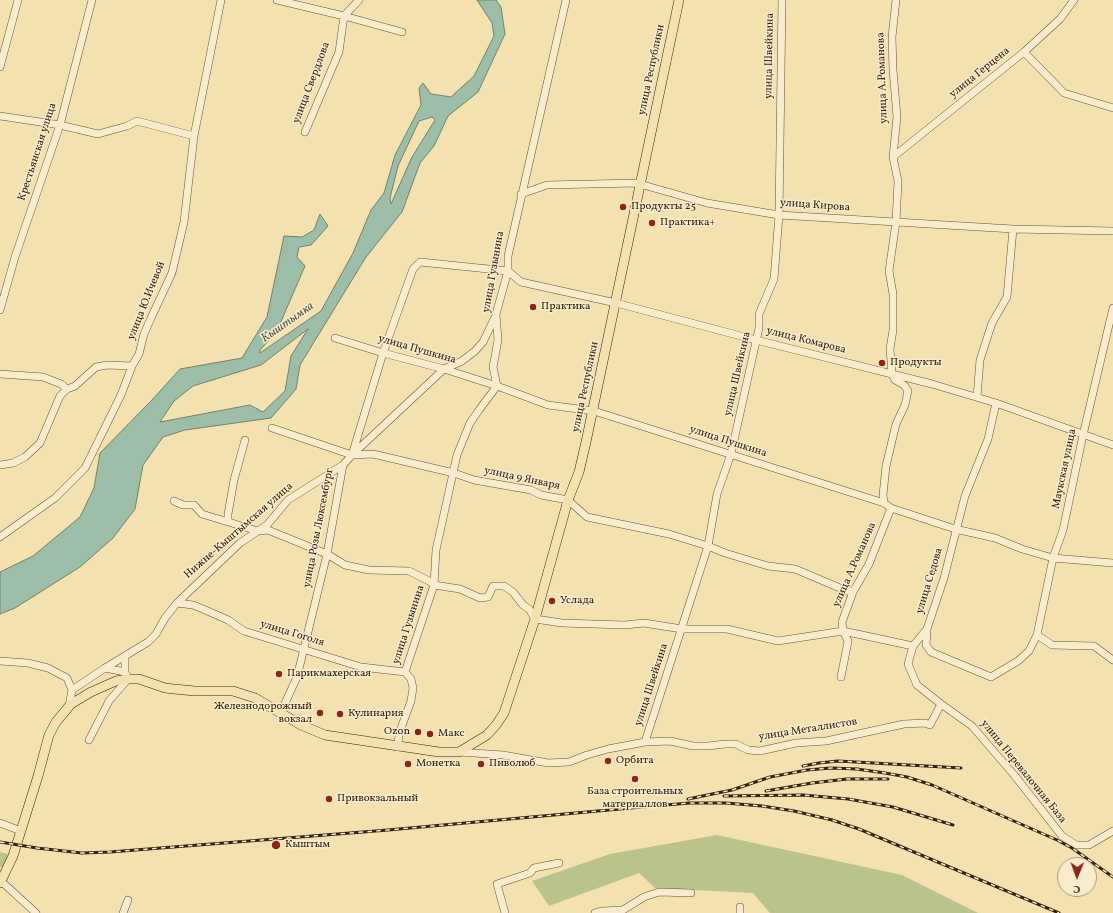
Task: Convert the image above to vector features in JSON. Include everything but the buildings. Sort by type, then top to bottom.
[{"type":"main road","name":"улица Республики","points":[[459,752],[487,735],[504,713],[535,619],[568,500],[579,472],[594,411],[679,0]]},
{"type":"main road","name":"улица Металлистов","points":[[68,706],[79,698],[126,675],[165,688],[195,691],[233,691],[255,698],[301,725],[325,735],[439,752],[459,752]]},
{"type":"main road","points":[[1,882],[13,856],[49,735],[56,722],[68,706]]},
{"type":"street","points":[[0,67],[18,0]]},
{"type":"street","name":"Крестьянская улица","points":[[0,310],[15,257],[60,125],[92,0]]},
{"type":"street","name":"улица Ю.Ичевой","points":[[1,534],[55,498],[85,468],[121,395],[132,366],[139,354],[144,334],[172,273],[184,222],[194,136],[222,0]]},
{"type":"street","points":[[277,0],[402,32]]},
{"type":"street","points":[[344,16],[359,0]]},
{"type":"street","name":"улица Гузынина","points":[[397,746],[400,731],[411,701],[413,688],[411,679],[405,672],[434,585],[436,550],[457,455],[470,423],[478,410],[497,386],[493,367],[498,340],[496,314],[508,271],[508,256],[521,194],[566,0]]},
{"type":"street","name":"улица Швейкина","points":[[645,742],[708,546],[717,494],[731,454],[759,328],[759,314],[774,279],[779,215],[782,0]]},
{"type":"street","name":"улица А.Романова","points":[[892,374],[890,349],[893,330],[893,294],[889,271],[896,222],[898,181],[893,157],[897,117],[892,37],[896,0]]},
{"type":"street","name":"улица Герцена","points":[[893,157],[1024,52],[1060,19],[1074,0]]},
{"type":"street","name":"улица Свердлова","points":[[305,132],[339,52],[344,16]]},
{"type":"street","points":[[1024,52],[1064,93],[1113,108]]},
{"type":"street","points":[[0,116],[60,125],[98,134],[127,126],[137,121],[194,136]]},
{"type":"street","name":"улица Кирова","points":[[521,194],[547,186],[624,183],[641,185],[707,203],[779,215],[1013,229],[1113,231]]},
{"type":"street","points":[[976,397],[980,360],[992,323],[1007,297],[1013,229]]},
{"type":"street","name":"улица Розы Люксембург","points":[[281,712],[297,677],[326,554],[343,465],[352,454],[383,353],[413,269],[420,262],[508,271]]},
{"type":"street","name":"улица Комарова","points":[[508,271],[521,282],[616,303],[976,397],[1113,445]]},
{"type":"street","name":"Маукская улица","points":[[927,629],[926,645],[931,652],[991,678],[1018,661],[1028,651],[1037,635],[1053,558],[1063,530],[1083,435],[1110,336],[1113,308]]},
{"type":"street","points":[[352,454],[444,369],[462,361],[475,351],[483,342],[496,314]]},
{"type":"street","name":"улица Пушкина","points":[[336,338],[383,353],[444,369],[497,386],[548,405],[594,411],[884,503],[891,508],[956,529],[995,538],[1022,549],[1053,558],[1113,563]]},
{"type":"street","points":[[0,465],[13,463],[25,457],[40,443],[60,396],[67,389],[76,386],[96,367],[107,365],[132,366]]},
{"type":"street","points":[[0,374],[43,377],[61,384],[67,389]]},
{"type":"street","points":[[884,503],[883,495],[886,466],[896,424],[905,405],[908,391],[904,385],[895,380],[892,374]]},
{"type":"street","name":"улица Седова","points":[[941,704],[917,685],[908,664],[913,646],[927,629],[944,578],[965,496],[988,440],[996,403]]},
{"type":"street","name":"улица 9 Января","points":[[272,428],[352,454],[372,454],[454,473],[474,480],[531,490],[541,495],[568,500],[587,517],[669,534],[768,566],[795,569],[847,591],[853,592]]},
{"type":"street","points":[[228,522],[234,480],[245,440]]},
{"type":"street","name":"Нижне-Кыштымская улица","points":[[72,690],[148,642],[156,634],[165,618],[177,603],[240,543],[267,525],[288,500],[343,465]]},
{"type":"street","points":[[174,501],[183,505],[194,505],[202,514],[258,531],[268,530],[326,554],[345,565],[369,570],[409,571],[434,585],[460,589],[480,598],[488,597],[493,586],[504,586],[513,592],[535,619],[562,623],[625,625],[644,623],[682,629],[727,630],[778,641],[843,631],[913,646]]},
{"type":"street","name":"улица А.Романова","points":[[843,631],[842,622],[853,592],[869,564],[891,508]]},
{"type":"street","name":"улица Гоголя","points":[[177,603],[203,609],[228,620],[244,631],[361,667],[405,672]]},
{"type":"street","points":[[841,677],[848,641],[843,631]]},
{"type":"street","points":[[1037,635],[1052,645],[1094,646],[1113,660]]},
{"type":"street","points":[[89,740],[109,700],[126,675],[125,656]]},
{"type":"street","points":[[0,661],[28,663],[48,668],[67,678],[72,690],[68,706]]},
{"type":"street","points":[[105,668],[126,675]]},
{"type":"street","name":"улица Металлистов","points":[[459,752],[502,755],[548,763],[569,762],[608,749],[645,742],[670,740],[693,746],[736,744],[748,750],[760,751],[796,743],[826,741],[904,724],[925,723],[930,725],[941,704]]},
{"type":"street","name":"улица Перевалочная База","points":[[941,704],[972,726],[1015,776],[1062,836],[1076,845],[1089,844],[1113,831]]},
{"type":"street","points":[[0,823],[20,831]]},
{"type":"street","points":[[505,913],[497,884],[530,873],[534,868],[559,863]]},
{"type":"street","points":[[1,882],[36,913]]},
{"type":"street","points":[[595,913],[623,910],[644,897],[659,892],[692,893]]},
{"type":"street","points":[[123,913],[128,900]]},
{"type":"green space","points":[[717,835],[902,875],[978,913],[770,913],[753,893],[655,888],[639,873],[549,906],[532,881],[610,854]]},
{"type":"green space","points":[[0,852],[8,854],[4,867],[0,867]]},
{"type":"shaded area","points":[[477,0],[496,0],[501,7],[505,34],[478,92],[448,116],[434,146],[420,163],[402,212],[366,257],[300,365],[296,389],[271,418],[185,430],[163,437],[143,465],[135,509],[113,538],[80,567],[15,608],[0,614],[0,572],[33,556],[80,517],[94,488],[100,453],[180,369],[242,358],[267,317],[284,236],[302,237],[314,230],[320,214],[328,226],[311,245],[299,247],[297,257],[305,266],[276,333],[260,350],[260,353],[321,311],[353,253],[371,210],[384,193],[395,155],[421,105],[419,88],[423,83],[431,94],[451,97],[474,76],[494,36],[492,23]],"holes":[[[432,117],[435,120],[412,157],[391,204],[390,198],[398,166],[419,121]],[[308,329],[291,356],[285,391],[263,412],[250,405],[160,422],[174,401],[193,386],[261,365]]]},
{"type":"railway","points":[[803,766],[838,761],[961,768]]},
{"type":"railway","points":[[688,799],[732,790],[770,777],[807,770],[831,768],[857,769],[907,777],[932,785],[1057,840],[1072,848],[1113,877]]},
{"type":"railway","points":[[766,791],[847,779],[888,779]]},
{"type":"railway","points":[[724,796],[803,795],[848,799],[893,807],[953,825]]},
{"type":"railway","points":[[0,842],[82,853],[110,852],[388,830],[690,803],[726,803],[762,806],[794,811],[832,820],[859,829],[1059,913]]},
{"type":"place","name":"Продукты 25","points":[[623,207]]},
{"type":"place","name":"Практика+","points":[[652,223]]},
{"type":"place","name":"Практика","points":[[533,307]]},
{"type":"place","name":"Продукты","points":[[882,363]]},
{"type":"place","name":"Услада","points":[[552,601]]},
{"type":"place","name":"Парикмахерская","points":[[279,674]]},
{"type":"place","name":"Железнодорожный вокзал","points":[[320,713]]},
{"type":"place","name":"Кулинария","points":[[340,714]]},
{"type":"place","name":"Ozon","points":[[418,732]]},
{"type":"place","name":"Макс","points":[[430,734]]},
{"type":"place","name":"Орбита","points":[[608,761]]},
{"type":"place","name":"Монетка","points":[[408,764]]},
{"type":"place","name":"Пиволюб","points":[[481,764]]},
{"type":"place","name":"База cтроительных материаллов","points":[[635,779]]},
{"type":"place","name":"Привокзальный","points":[[329,799]]},
{"type":"place","name":"Кыштым","points":[[276,845]]},
{"type":"water label","name":"Кыштымка","points":[[288,323]]}]
